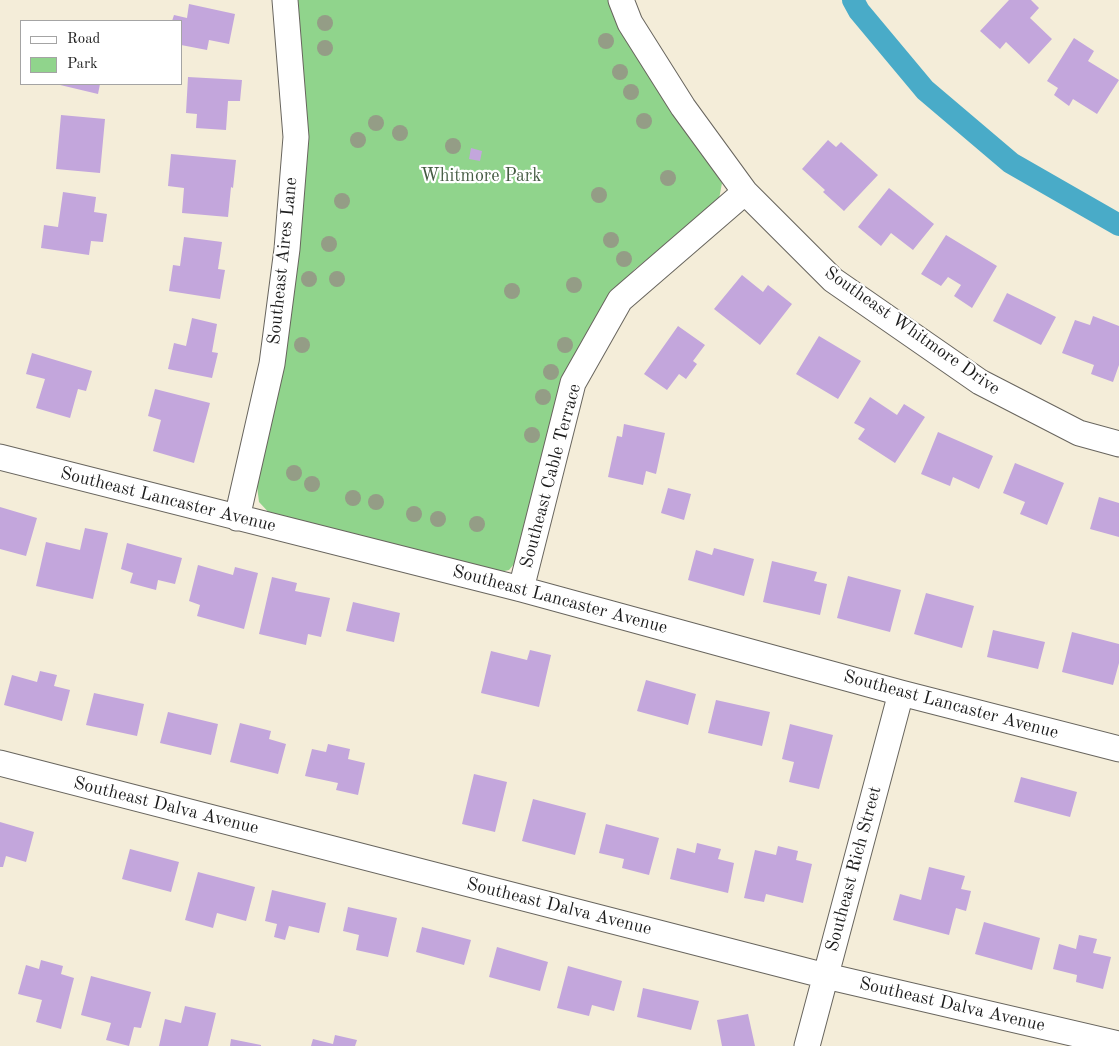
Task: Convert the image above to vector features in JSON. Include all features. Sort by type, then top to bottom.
[{"type":"street","name":"Southeast Aires Lane","points":[[237,518],[272,364],[287,249],[296,137],[285,0]]},
{"type":"street","name":"Southeast Whitmore Drive","points":[[620,0],[630,23],[682,107],[745,192],[833,280],[980,382],[1079,433],[1119,444]]},
{"type":"street","name":"Southeast Cable Terrace","points":[[521,589],[573,383],[620,300],[745,192]]},
{"type":"street","name":"Southeast Lancaster Avenue","points":[[0,457],[521,589],[901,693],[1119,749]]},
{"type":"street","name":"Southeast Rich Street","points":[[807,1046],[901,693]]},
{"type":"street","name":"Southeast Dalva Avenue","points":[[0,763],[826,976],[1119,1044]]},
{"type":"green space","name":"Whitmore Park","points":[[298,0],[610,0],[634,51],[722,183],[719,199],[707,212],[635,269],[606,302],[519,558],[509,570],[490,574],[274,518],[259,502],[257,486],[282,346],[304,197],[305,134]]},
{"type":"building","points":[[1009,0],[1031,0],[1039,8],[1030,18],[1052,39],[1029,64],[1006,42],[1000,49],[980,31]]},
{"type":"building","points":[[189,4],[235,14],[229,44],[209,40],[207,50],[182,45],[182,20],[172,20],[174,15],[187,18]]},
{"type":"building","points":[[1074,38],[1094,51],[1088,61],[1119,80],[1097,114],[1073,99],[1069,106],[1054,95],[1058,88],[1047,81]]},
{"type":"building","points":[[188,77],[242,80],[240,101],[228,101],[226,130],[196,128],[197,114],[186,113]]},
{"type":"building","points":[[60,85],[100,85],[98,94]]},
{"type":"building","points":[[61,115],[105,119],[100,173],[56,169]]},
{"type":"building","points":[[828,140],[836,147],[841,142],[878,175],[844,211],[802,169]]},
{"type":"building","points":[[471,148],[482,151],[480,161],[469,159]]},
{"type":"building","points":[[171,154],[236,160],[228,217],[182,213],[184,188],[168,186]]},
{"type":"building","points":[[889,188],[934,224],[913,250],[891,233],[881,246],[858,227]]},
{"type":"building","points":[[63,192],[96,197],[94,212],[107,214],[103,242],[91,241],[89,255],[41,248],[44,225],[58,227]]},
{"type":"building","points":[[946,235],[997,266],[972,308],[954,296],[961,285],[948,277],[941,286],[921,274]]},
{"type":"building","points":[[184,237],[222,242],[218,269],[225,270],[220,299],[169,291],[173,265],[180,266]]},
{"type":"building","points":[[742,275],[763,292],[768,285],[792,304],[760,345],[714,309]]},
{"type":"building","points":[[1007,293],[1056,317],[1041,345],[993,321]]},
{"type":"building","points":[[1093,316],[1119,326],[1119,365],[1113,382],[1091,374],[1094,365],[1062,353],[1075,320],[1090,325]]},
{"type":"building","points":[[192,318],[217,324],[212,352],[218,353],[212,378],[168,369],[174,343],[186,346]]},
{"type":"building","points":[[678,326],[705,345],[693,361],[697,364],[686,379],[679,374],[667,390],[644,374]]},
{"type":"building","points":[[819,336],[861,361],[838,399],[796,374]]},
{"type":"building","points":[[32,353],[92,371],[86,391],[78,389],[70,418],[36,408],[45,379],[26,374]]},
{"type":"building","points":[[155,389],[210,403],[194,463],[153,451],[161,420],[148,416]]},
{"type":"building","points":[[870,397],[897,415],[904,404],[925,417],[895,463],[858,439],[865,429],[854,423]]},
{"type":"building","points":[[624,424],[665,433],[656,474],[646,471],[643,485],[608,477],[617,436],[622,437]]},
{"type":"building","points":[[938,432],[993,456],[979,489],[953,477],[950,486],[921,474]]},
{"type":"building","points":[[1015,463],[1064,483],[1047,525],[1020,514],[1025,502],[1003,493]]},
{"type":"building","points":[[668,488],[691,494],[684,520],[661,513]]},
{"type":"building","points":[[1099,497],[1119,503],[1119,537],[1090,529]]},
{"type":"building","points":[[0,507],[37,518],[26,556],[0,549]]},
{"type":"building","points":[[85,528],[108,533],[93,599],[36,586],[46,542],[80,550]]},
{"type":"building","points":[[127,543],[182,558],[175,584],[158,580],[156,590],[130,583],[133,573],[121,569]]},
{"type":"building","points":[[714,548],[754,559],[744,596],[688,580],[696,550],[712,555]]},
{"type":"building","points":[[772,561],[817,572],[814,581],[827,584],[820,615],[763,602]]},
{"type":"building","points":[[198,565],[233,575],[235,567],[258,573],[244,629],[197,616],[200,605],[189,601]]},
{"type":"building","points":[[848,576],[901,590],[890,632],[837,618]]},
{"type":"building","points":[[272,577],[297,583],[295,591],[330,598],[321,637],[308,634],[306,645],[259,634]]},
{"type":"building","points":[[926,593],[974,606],[962,648],[914,634]]},
{"type":"building","points":[[353,602],[400,613],[394,642],[346,631]]},
{"type":"building","points":[[993,630],[1045,642],[1038,669],[987,657]]},
{"type":"building","points":[[1072,632],[1119,644],[1119,663],[1113,685],[1062,672]]},
{"type":"building","points":[[530,650],[551,655],[539,707],[481,693],[491,651],[527,660]]},
{"type":"building","points":[[40,671],[57,675],[54,686],[70,690],[62,721],[4,705],[12,675],[37,682]]},
{"type":"building","points":[[646,680],[696,694],[688,725],[637,711]]},
{"type":"building","points":[[94,693],[144,704],[137,736],[86,725]]},
{"type":"building","points":[[716,700],[770,712],[762,746],[708,733]]},
{"type":"building","points":[[168,712],[218,724],[211,755],[160,743]]},
{"type":"building","points":[[240,723],[271,731],[269,739],[286,744],[278,774],[230,762]]},
{"type":"building","points":[[790,724],[833,735],[819,789],[789,782],[794,762],[782,759]]},
{"type":"building","points":[[328,744],[350,749],[348,759],[365,763],[358,795],[336,790],[338,783],[305,776],[312,749],[326,752]]},
{"type":"building","points":[[474,774],[507,782],[495,832],[462,824]]},
{"type":"building","points":[[1021,777],[1077,792],[1070,817],[1014,802]]},
{"type":"building","points":[[533,799],[586,813],[575,855],[522,841]]},
{"type":"building","points":[[0,822],[34,832],[26,862],[6,856],[3,867],[0,867]]},
{"type":"building","points":[[606,824],[659,838],[649,875],[622,868],[624,859],[599,853]]},
{"type":"building","points":[[697,843],[721,849],[718,859],[734,863],[728,893],[670,879],[677,848],[695,853]]},
{"type":"building","points":[[778,846],[798,851],[796,860],[812,864],[803,903],[766,894],[764,902],[744,898],[755,850],[776,855]]},
{"type":"building","points":[[130,849],[179,862],[171,892],[122,879]]},
{"type":"building","points":[[929,867],[965,876],[961,889],[971,891],[966,911],[956,908],[949,935],[893,920],[900,894],[921,900]]},
{"type":"building","points":[[198,872],[255,887],[246,921],[217,913],[213,928],[185,920]]},
{"type":"building","points":[[272,890],[326,903],[319,933],[289,926],[285,940],[274,937],[277,924],[265,921]]},
{"type":"building","points":[[348,907],[397,918],[388,957],[356,950],[359,935],[343,931]]},
{"type":"building","points":[[984,922],[1040,938],[1032,970],[975,954]]},
{"type":"building","points":[[422,927],[471,940],[464,965],[416,952]]},
{"type":"building","points":[[1079,935],[1097,939],[1093,953],[1111,957],[1103,989],[1076,982],[1077,975],[1053,969],[1059,944],[1076,949]]},
{"type":"building","points":[[497,947],[548,962],[540,991],[489,977]]},
{"type":"building","points":[[41,960],[63,966],[61,974],[74,978],[61,1029],[36,1022],[42,1000],[18,994],[26,965],[39,969]]},
{"type":"building","points":[[568,966],[622,981],[614,1011],[592,1005],[589,1016],[557,1008]]},
{"type":"building","points":[[91,976],[151,992],[141,1028],[134,1027],[129,1046],[106,1040],[111,1023],[81,1015]]},
{"type":"building","points":[[643,988],[699,1001],[691,1030],[637,1017]]},
{"type":"building","points":[[185,1006],[216,1013],[208,1046],[159,1046],[165,1019],[181,1023]]},
{"type":"building","points":[[748,1014],[755,1046],[722,1046],[717,1020]]},
{"type":"building","points":[[335,1035],[357,1040],[355,1046],[311,1046],[313,1039],[333,1044]]},
{"type":"building","points":[[231,1039],[261,1045],[261,1046],[230,1046]]},
{"type":"waterway","points":[[853,0],[859,11],[925,90],[1011,163],[1119,225]]}]
